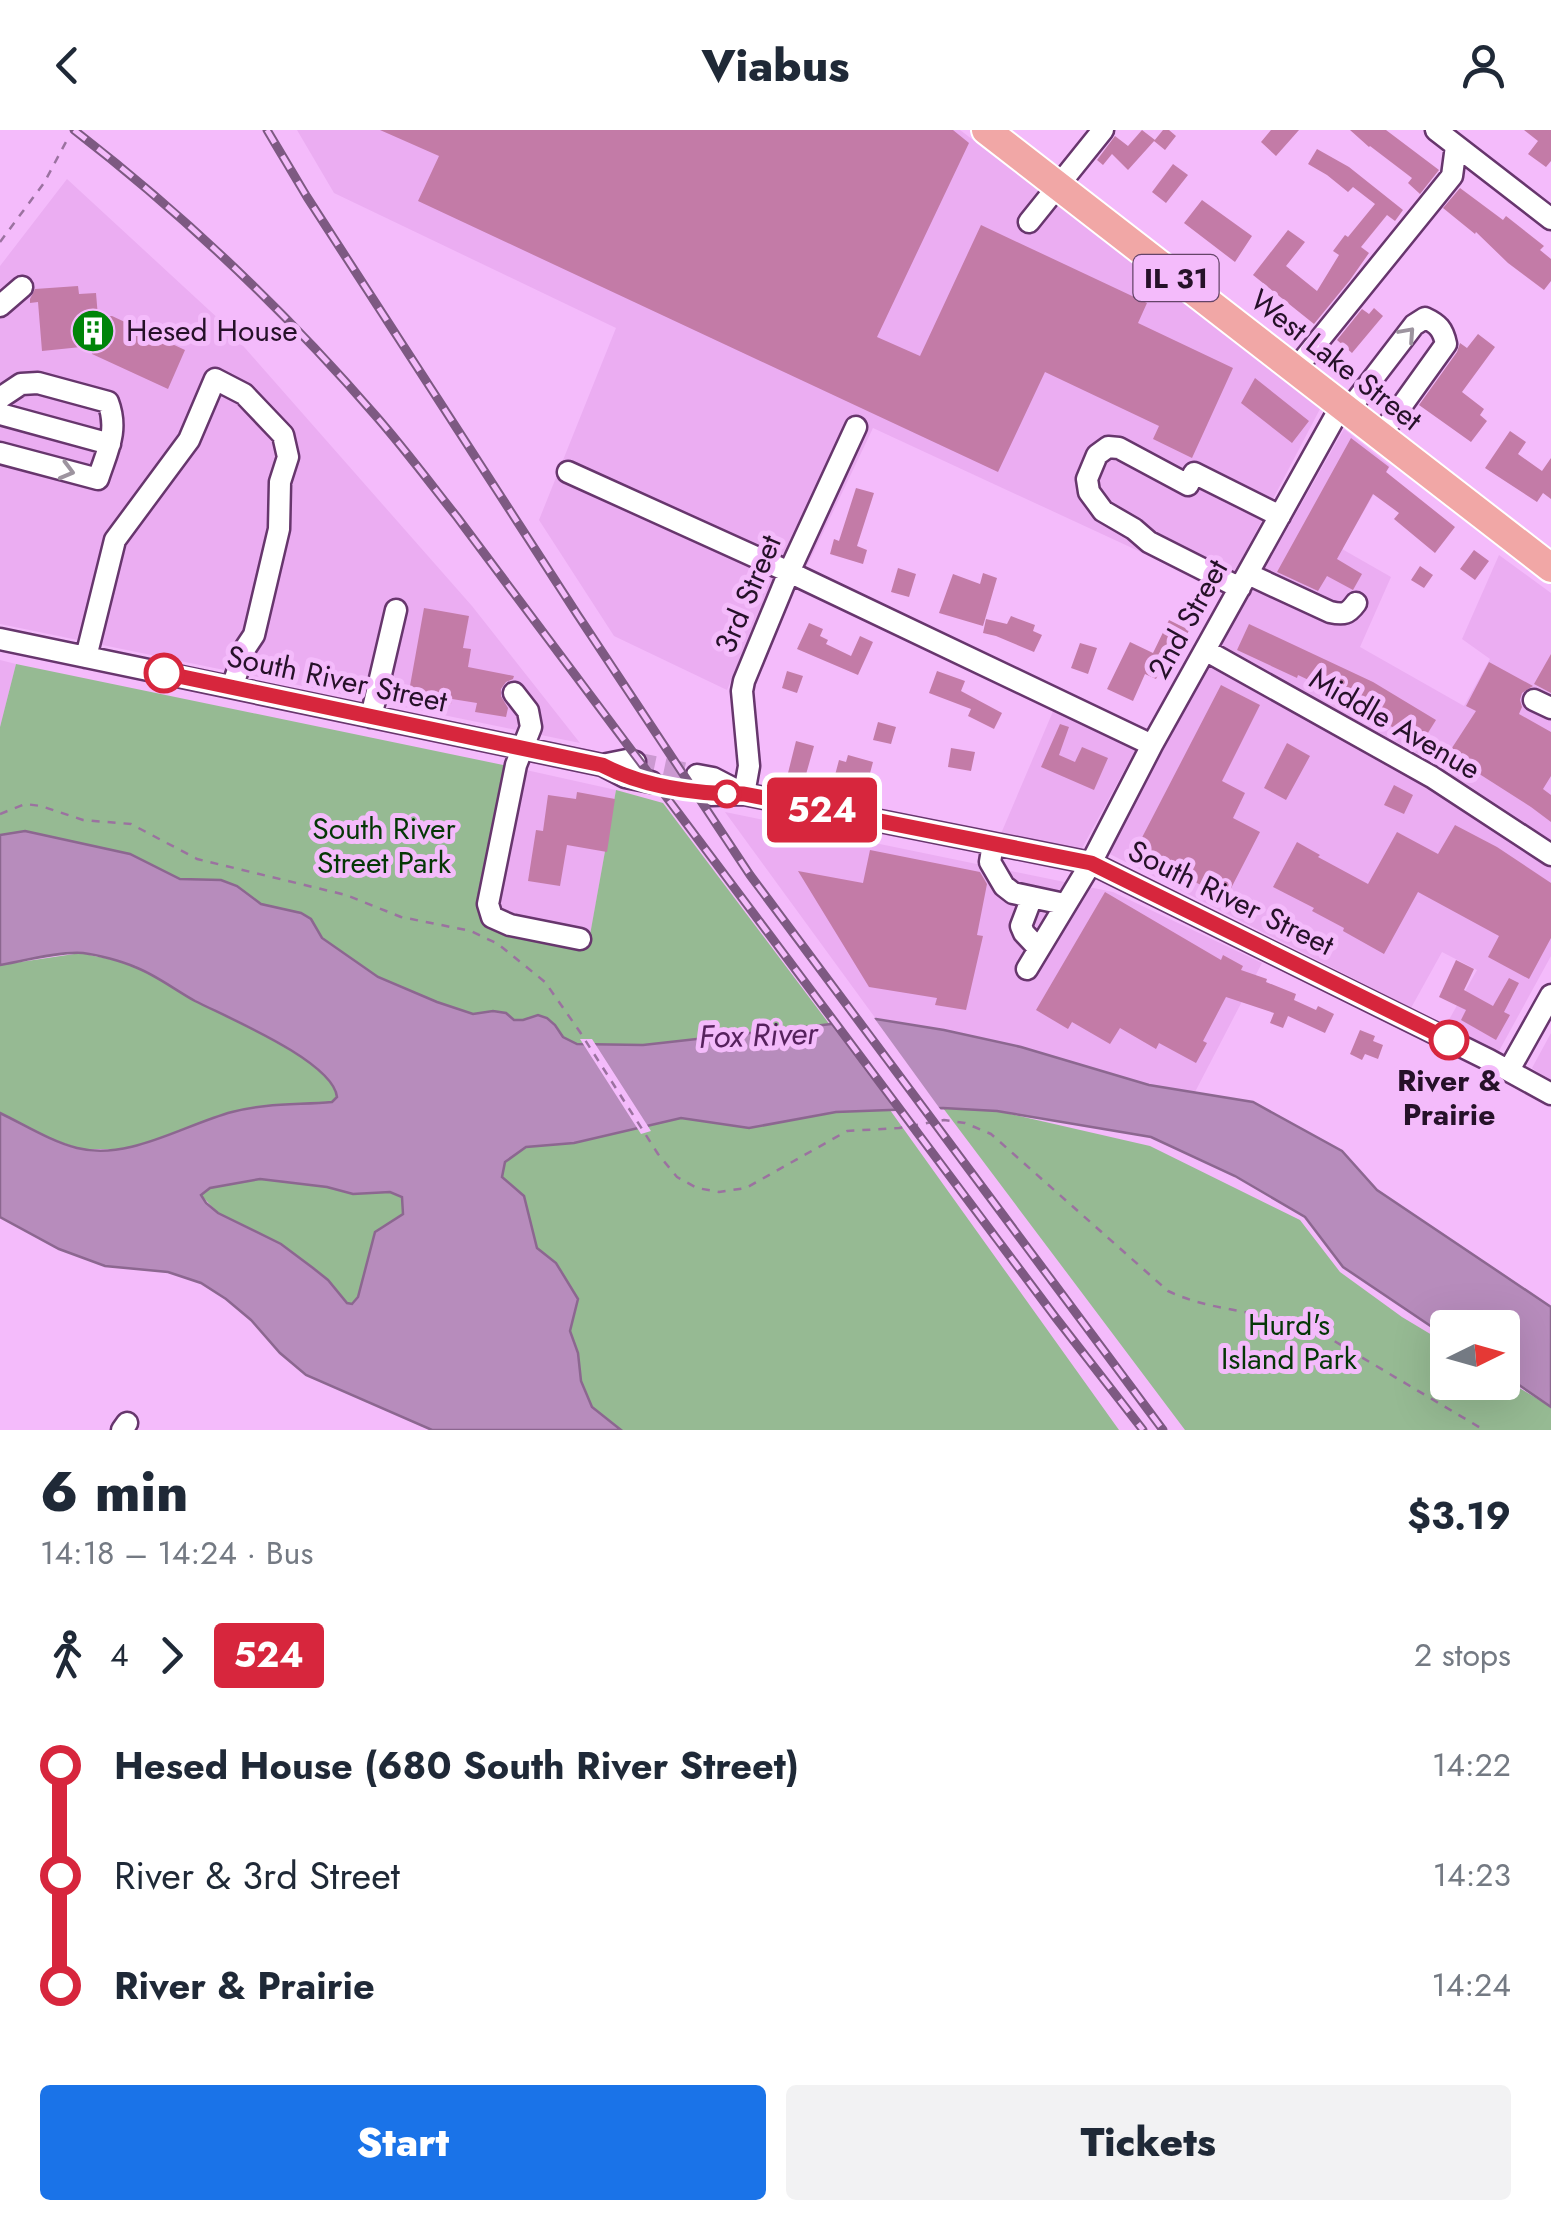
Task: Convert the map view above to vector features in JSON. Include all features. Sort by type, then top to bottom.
[{"type":"main road","name":"West Lake Street","points":[[992,132],[1551,568]]},
{"type":"street","points":[[1029,222],[1103,130]]},
{"type":"street","points":[[1436,130],[1551,219]]},
{"type":"street","points":[[1295,370],[1452,176],[1456,146]]},
{"type":"street","points":[[0,306],[22,287]]},
{"type":"street","name":"2nd Street","points":[[1027,969],[1091,863],[1152,744],[1280,516],[1345,409],[1414,325],[1425,318],[1438,324],[1446,344],[1380,436]]},
{"type":"street","points":[[86,657],[115,540],[189,440],[215,378],[244,394],[284,435],[288,456],[280,482],[278,529],[254,635],[232,688]]},
{"type":"street","points":[[0,398],[21,384],[38,383],[108,402],[114,417],[114,431],[98,479],[0,452]]},
{"type":"street","points":[[0,414],[110,444]]},
{"type":"street","name":"3rd Street","points":[[744,794],[749,766],[744,681],[856,427]]},
{"type":"street","points":[[1280,516],[1194,473],[1188,485],[1120,448],[1108,447],[1097,455],[1087,479],[1088,492],[1103,511],[1149,542],[1330,612],[1350,612],[1356,603]]},
{"type":"street","points":[[568,472],[1152,744]]},
{"type":"street","points":[[371,716],[396,610]]},
{"type":"street","name":"South River Street","points":[[0,639],[602,765],[624,777],[650,782]]},
{"type":"street","name":"Middle Avenue","points":[[1205,650],[1432,776],[1551,856]]},
{"type":"street","points":[[514,693],[531,722],[516,765],[488,904],[492,917],[510,925],[580,938]]},
{"type":"street","name":"South River Street","points":[[602,765],[635,762]]},
{"type":"street","name":"South River Street","points":[[697,775],[713,778],[744,794]]},
{"type":"street","name":"South River Street","points":[[711,794],[744,794],[1091,863],[1551,1094]]},
{"type":"street","points":[[993,844],[990,862],[1004,886],[1013,893],[1064,904]]},
{"type":"street","points":[[1032,897],[1021,926],[1039,949]]},
{"type":"street","points":[[1509,1070],[1551,995]]},
{"type":"path","points":[[0,242],[44,184],[67,140]]},
{"type":"path","points":[[0,814],[24,804],[84,820],[130,824],[197,858],[346,894],[401,916],[471,932],[498,944],[544,982],[658,1154],[677,1176],[697,1188],[719,1192],[746,1188],[847,1131],[944,1120],[966,1124],[990,1134],[1012,1152],[1168,1291],[1186,1300],[1281,1317],[1309,1326],[1484,1430]]},
{"type":"shaded area","points":[[297,130],[960,130],[1321,407],[1225,591],[873,428],[807,566],[784,555],[727,690],[614,636],[539,520],[616,328],[334,193]]},
{"type":"shaded area","points":[[67,179],[222,322],[472,606],[580,743],[0,624],[0,266]]},
{"type":"shaded area","points":[[1344,429],[1390,466],[1342,549],[1391,577],[1360,647],[1464,706],[1490,659],[1462,639],[1499,555],[1551,593],[1551,840],[1431,761],[1220,647]]},
{"type":"shaded area","points":[[0,660],[16,664],[0,727]]},
{"type":"shaded area","points":[[1211,662],[1426,785],[1551,868],[1551,956],[1499,1051],[1446,1025],[1477,970],[1442,952],[1411,1008],[1108,853]]},
{"type":"shaded area","points":[[1054,709],[1136,749],[1081,850],[1000,836]]},
{"type":"shaded area","points":[[508,766],[616,790],[588,947],[493,929],[486,922]]},
{"type":"shaded area","points":[[725,812],[1113,892],[1262,963],[1195,1092],[1149,1085],[1021,1047],[876,1019]]},
{"type":"shaded area","points":[[1551,1033],[1551,1082],[1532,1068]]},
{"type":"green space","name":"South River Street Park","points":[[16,664],[508,766],[486,922],[494,929],[588,946],[616,790],[663,803],[830,1025],[643,1045],[577,1044],[538,1015],[514,1020],[506,1013],[493,1011],[473,1014],[378,977],[322,938],[311,919],[261,904],[237,886],[221,880],[180,879],[130,854],[26,831],[0,835],[0,727]]},
{"type":"green space","points":[[81,953],[142,969],[276,1041],[317,1069],[331,1084],[337,1098],[332,1102],[232,1112],[128,1149],[81,1149],[0,1113],[0,965]]},
{"type":"green space","name":"Hurd's Island Park","points":[[943,1108],[997,1111],[1150,1146],[1300,1220],[1340,1272],[1430,1334],[1430,1400],[1520,1400],[1520,1388],[1551,1407],[1551,1430],[1185,1430]]},
{"type":"green space","points":[[890,1110],[1119,1430],[621,1430],[592,1407],[581,1381],[556,1263],[537,1248],[524,1196],[502,1177],[505,1162],[526,1147],[574,1143],[681,1118],[749,1128],[836,1112]]},
{"type":"green space","points":[[260,1179],[353,1194],[390,1192],[402,1197],[404,1214],[375,1232],[353,1304],[347,1303],[328,1280],[281,1244],[218,1213],[201,1195],[210,1188]]},
{"type":"water","name":"Fox River","points":[[25,831],[130,854],[180,879],[221,880],[237,886],[261,904],[311,919],[322,938],[378,977],[473,1014],[493,1011],[506,1013],[514,1020],[538,1015],[547,1018],[563,1037],[577,1044],[643,1045],[876,1019],[1021,1047],[1149,1085],[1253,1102],[1342,1151],[1377,1190],[1551,1307],[1551,1407],[1520,1386],[1520,1310],[1430,1310],[1430,1326],[1343,1267],[1305,1217],[1235,1176],[1151,1137],[997,1111],[943,1108],[836,1112],[749,1128],[681,1118],[574,1143],[526,1147],[505,1162],[502,1177],[524,1196],[537,1248],[556,1263],[578,1299],[570,1331],[578,1353],[581,1381],[592,1407],[621,1430],[432,1430],[306,1375],[251,1320],[201,1283],[168,1272],[105,1266],[59,1249],[0,1217],[0,1113],[57,1141],[97,1151],[136,1146],[244,1109],[332,1102],[337,1097],[331,1083],[298,1055],[129,965],[74,953],[0,965],[0,835]],"holes":[[[260,1179],[353,1194],[390,1192],[402,1197],[403,1214],[375,1232],[358,1297],[352,1304],[281,1244],[218,1213],[201,1195],[210,1188]]]},
{"type":"pier","points":[[872,1015],[943,1113],[904,1114],[832,1019]]},
{"type":"pier","points":[[580,1039],[592,1039],[651,1131],[641,1134]]},
{"type":"building","points":[[380,130],[953,130],[969,143],[877,337],[920,356],[981,225],[1147,303],[1138,323],[1233,368],[1192,458],[1153,439],[1159,426],[1045,372],[998,472],[418,201],[439,156]]},
{"type":"building","points":[[1142,130],[1155,140],[1128,170],[1112,154],[1103,165],[1097,160],[1115,136],[1128,146]]},
{"type":"building","points":[[1163,130],[1176,136],[1165,150],[1154,141]]},
{"type":"building","points":[[1271,130],[1299,130],[1276,156],[1261,142]]},
{"type":"building","points":[[1350,130],[1386,130],[1439,170],[1420,194],[1408,183],[1412,178]]},
{"type":"building","points":[[1524,130],[1551,130],[1551,161],[1546,167],[1528,154],[1538,141]]},
{"type":"building","points":[[1317,149],[1349,167],[1403,210],[1395,221],[1387,215],[1361,247],[1369,253],[1314,324],[1253,275],[1288,230],[1305,242],[1286,266],[1317,291],[1339,255],[1333,251],[1375,204],[1353,187],[1348,192],[1308,164]]},
{"type":"building","points":[[1173,164],[1188,175],[1166,203],[1152,192]]},
{"type":"building","points":[[1460,188],[1503,220],[1506,216],[1544,246],[1540,250],[1551,259],[1551,281],[1544,290],[1443,208]]},
{"type":"building","points":[[1202,200],[1252,236],[1235,262],[1184,223]]},
{"type":"building","name":"Hesed House","points":[[78,286],[79,294],[96,293],[98,317],[112,316],[185,350],[168,389],[92,354],[91,346],[42,351],[38,302],[30,303],[35,289]]},
{"type":"building","points":[[1374,308],[1383,316],[1352,353],[1337,340],[1362,309],[1369,314]]},
{"type":"building","points":[[1478,334],[1495,347],[1462,392],[1484,409],[1480,415],[1487,421],[1471,442],[1419,405],[1460,343],[1467,348]]},
{"type":"building","points":[[1255,378],[1309,421],[1292,443],[1241,403]]},
{"type":"building","points":[[1510,431],[1526,442],[1518,454],[1542,471],[1551,458],[1551,499],[1543,493],[1537,502],[1485,468]]},
{"type":"building","points":[[1351,438],[1389,467],[1386,472],[1455,527],[1435,553],[1394,519],[1399,513],[1373,494],[1337,559],[1362,574],[1353,590],[1327,576],[1318,591],[1277,572]]},
{"type":"building","points":[[856,488],[874,493],[857,546],[867,550],[863,564],[830,554],[834,539],[839,541]]},
{"type":"building","points":[[1474,550],[1489,561],[1475,580],[1460,569]]},
{"type":"building","points":[[1420,566],[1433,575],[1424,588],[1411,580]]},
{"type":"building","points":[[898,568],[916,574],[909,597],[891,592]]},
{"type":"building","points":[[983,573],[997,578],[983,626],[939,613],[953,574],[980,584]]},
{"type":"building","points":[[424,608],[469,616],[463,648],[471,649],[468,667],[514,676],[501,689],[508,708],[506,717],[475,712],[477,703],[452,699],[451,704],[408,697]]},
{"type":"building","points":[[1011,616],[1035,625],[1033,631],[1042,635],[1034,652],[983,633],[986,619],[1007,624]]},
{"type":"building","points":[[1169,620],[1189,630],[1182,646],[1173,642],[1156,679],[1145,674],[1133,701],[1107,689],[1130,642],[1153,653]]},
{"type":"building","points":[[809,623],[823,629],[820,636],[828,640],[826,644],[851,656],[860,636],[873,642],[858,675],[797,649]]},
{"type":"building","points":[[1249,624],[1373,682],[1436,720],[1421,744],[1360,708],[1362,705],[1237,650]]},
{"type":"building","points":[[1080,643],[1097,648],[1088,674],[1071,668]]},
{"type":"building","points":[[1551,654],[1551,693],[1534,684]]},
{"type":"building","points":[[1489,662],[1533,686],[1522,693],[1519,714],[1551,732],[1551,776],[1543,789],[1551,795],[1551,822],[1448,754],[1476,711],[1466,706]]},
{"type":"building","points":[[787,671],[803,676],[797,693],[782,688]]},
{"type":"building","points":[[937,671],[965,681],[961,691],[1002,713],[994,729],[968,716],[971,709],[929,693]]},
{"type":"building","points":[[1221,685],[1260,705],[1222,781],[1245,793],[1233,818],[1260,832],[1226,898],[1135,851]]},
{"type":"building","points":[[878,722],[896,727],[891,744],[873,740]]},
{"type":"building","points":[[1060,724],[1069,727],[1059,755],[1075,762],[1082,747],[1108,758],[1094,790],[1041,767]]},
{"type":"building","points":[[796,741],[814,746],[805,778],[788,773]]},
{"type":"building","points":[[1287,743],[1310,756],[1286,800],[1264,788]]},
{"type":"building","points":[[951,748],[975,752],[971,771],[948,767]]},
{"type":"building","points":[[848,755],[873,762],[866,788],[834,779],[839,760],[846,762]]},
{"type":"building","points":[[1394,785],[1413,795],[1404,814],[1384,805]]},
{"type":"building","points":[[577,792],[615,799],[607,852],[567,845],[560,886],[528,881],[536,830],[543,831],[548,795],[576,799]]},
{"type":"building","points":[[1455,825],[1551,883],[1551,938],[1529,979],[1488,957],[1499,936],[1418,892],[1384,954],[1312,911],[1314,908],[1273,887],[1297,842],[1368,884],[1397,832],[1438,854]]},
{"type":"building","points":[[870,850],[980,872],[987,884],[977,935],[983,936],[966,1010],[935,1005],[937,998],[869,987],[798,871],[863,883]]},
{"type":"building","points":[[1105,892],[1221,960],[1223,955],[1243,966],[1241,970],[1296,994],[1294,1000],[1334,1014],[1325,1033],[1288,1016],[1283,1028],[1270,1023],[1274,1013],[1226,997],[1196,1063],[1159,1043],[1156,1049],[1120,1028],[1110,1044],[1072,1022],[1068,1029],[1036,1010]]},
{"type":"building","points":[[1456,960],[1474,969],[1464,990],[1493,1006],[1509,978],[1519,983],[1504,1012],[1510,1015],[1496,1040],[1461,1020],[1466,1010],[1439,997]]},
{"type":"building","points":[[1360,1030],[1375,1036],[1373,1041],[1383,1045],[1378,1059],[1365,1054],[1362,1060],[1350,1054]]},
{"type":"tunnel","points":[[635,762],[697,775]]},
{"type":"tunnel","points":[[651,782],[711,795]]},
{"type":"railway","points":[[74,130],[232,265],[305,338],[396,440],[1143,1430]]},
{"type":"railway","points":[[267,130],[577,614],[750,875],[1163,1430]]},
{"type":"bus line","name":"524","points":[[164,673],[602,765],[624,777],[711,794],[744,794],[1091,863],[1449,1040]]},
{"type":"place","name":"Hesed House","points":[[93,331]]},
{"type":"place","name":"River & Prairie","points":[[1449,1040]]}]
